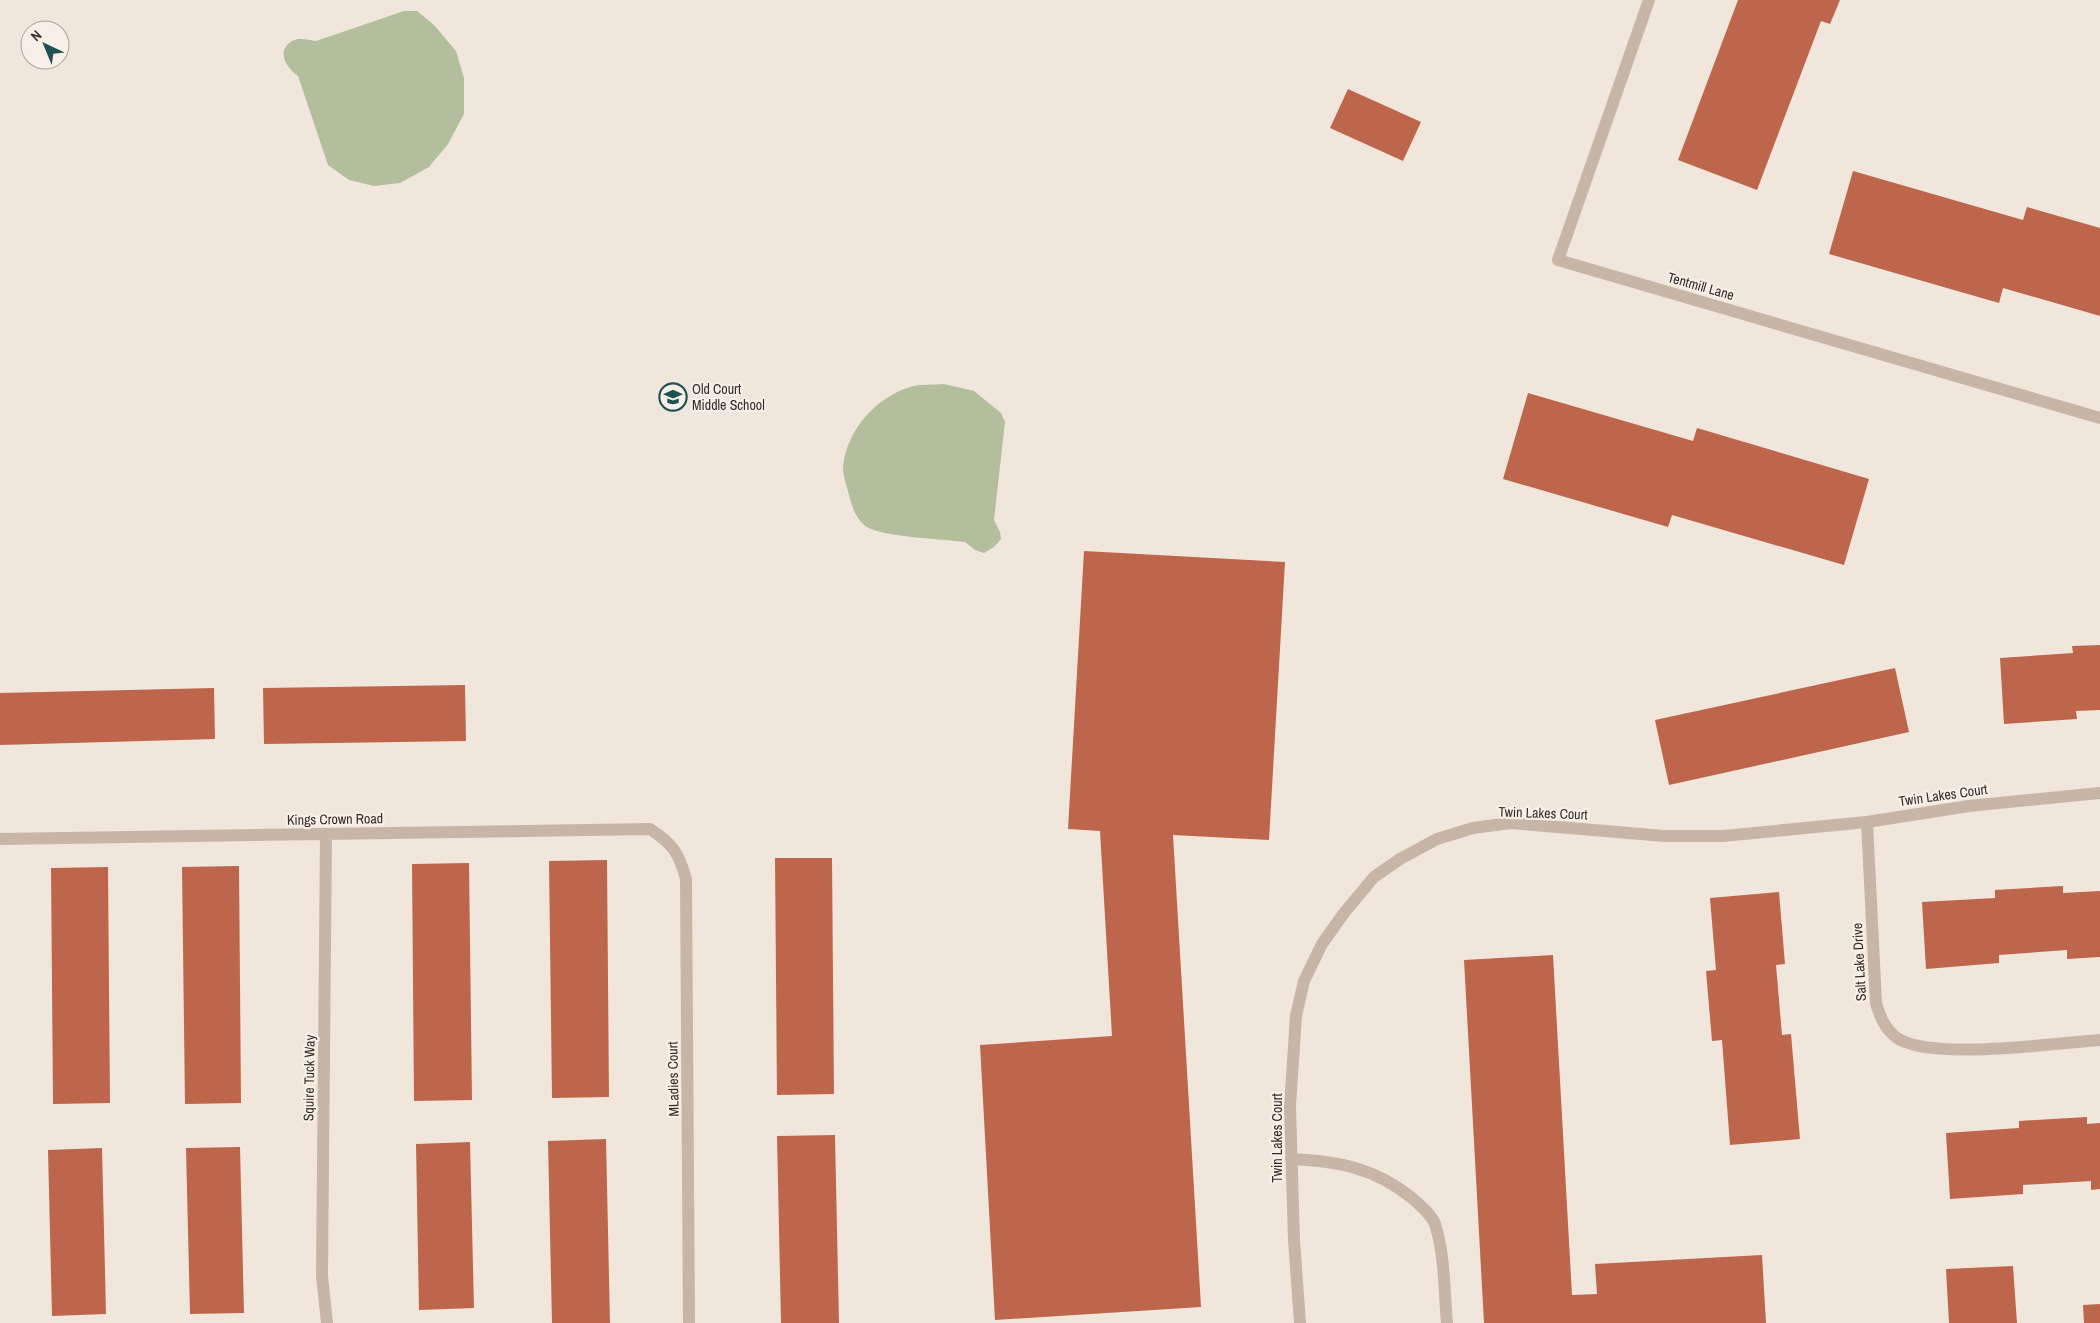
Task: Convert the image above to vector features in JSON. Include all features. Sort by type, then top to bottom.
[{"type":"street","name":"Tentmill Lane","points":[[1649,0],[1558,260],[2100,418]]},
{"type":"street","name":"Twin Lakes Court","points":[[1300,1323],[1294,1240],[1290,1106],[1296,1016],[1304,980],[1322,944],[1344,913],[1374,877],[1400,859],[1437,839],[1473,828],[1511,824],[1664,836],[1723,836],[1867,822],[1970,806],[2100,793]]},
{"type":"street","name":"Salt Lake Drive","points":[[1867,822],[1876,1003],[1882,1022],[1898,1038],[1914,1045],[1953,1051],[2100,1040]]},
{"type":"street","name":"Kings Crown Road","points":[[0,838],[650,829],[667,840]]},
{"type":"street","name":"Squire Tuck Way","points":[[326,834],[322,1276],[327,1323]]},
{"type":"street","name":"MLadies Court","points":[[667,840],[681,860],[686,879],[689,1323]]},
{"type":"street","points":[[1291,1158],[1327,1160],[1366,1171],[1397,1186],[1421,1205],[1434,1222],[1440,1244],[1447,1323]]},
{"type":"green space","points":[[404,11],[417,11],[434,25],[456,51],[464,78],[464,114],[448,144],[429,167],[400,183],[374,186],[349,180],[328,165],[298,76],[284,60],[284,50],[292,41],[298,39],[316,41]]},
{"type":"green space","points":[[944,384],[974,391],[1001,413],[1005,422],[994,520],[1001,539],[994,547],[984,553],[975,550],[965,542],[899,535],[867,527],[859,520],[854,511],[845,479],[843,468],[845,454],[850,441],[857,428],[876,406],[887,398],[913,386]]},
{"type":"building","points":[[1738,0],[1840,0],[1830,24],[1821,21],[1757,190],[1678,160]]},
{"type":"building","points":[[1348,89],[1421,122],[1403,161],[1330,128]]},
{"type":"building","points":[[1853,171],[2023,220],[2027,207],[2100,228],[2100,316],[2003,288],[1999,303],[1829,254]]},
{"type":"building","points":[[1528,393],[1693,441],[1697,428],[1869,479],[1844,565],[1672,515],[1668,527],[1503,479]]},
{"type":"building","points":[[1084,551],[1285,562],[1269,840],[1173,835],[1201,1307],[995,1320],[980,1045],[1112,1036],[1100,831],[1068,829]]},
{"type":"building","points":[[2100,645],[2100,710],[2076,711],[2077,719],[2004,724],[2000,658],[2073,653],[2072,646]]},
{"type":"building","points":[[1895,668],[1909,732],[1669,785],[1655,720]]},
{"type":"building","points":[[465,685],[466,741],[264,744],[263,688]]},
{"type":"building","points":[[214,688],[215,739],[0,745],[0,693]]},
{"type":"building","points":[[775,858],[832,858],[834,1094],[777,1095]]},
{"type":"building","points":[[607,860],[609,1097],[552,1098],[549,861]]},
{"type":"building","points":[[469,863],[472,1100],[414,1101],[412,864]]},
{"type":"building","points":[[239,866],[241,1103],[185,1104],[182,867]]},
{"type":"building","points":[[108,867],[110,1103],[53,1104],[51,868]]},
{"type":"building","points":[[2063,886],[2063,893],[2100,891],[2100,957],[2067,959],[2067,950],[1999,955],[1999,963],[1926,969],[1922,902],[1995,898],[1995,890]]},
{"type":"building","points":[[1779,892],[1785,964],[1776,965],[1782,1035],[1791,1034],[1800,1139],[1730,1145],[1722,1040],[1712,1041],[1706,971],[1716,970],[1710,898]]},
{"type":"building","points":[[1553,955],[1572,1295],[1597,1294],[1595,1264],[1762,1255],[1766,1323],[1484,1323],[1464,960]]},
{"type":"building","points":[[2087,1117],[2087,1124],[2100,1123],[2100,1189],[2091,1190],[2091,1181],[2023,1185],[2023,1194],[1950,1199],[1946,1133],[2019,1128],[2019,1121]]},
{"type":"building","points":[[835,1135],[839,1323],[781,1323],[777,1136]]},
{"type":"building","points":[[606,1139],[610,1323],[552,1323],[548,1141]]},
{"type":"building","points":[[470,1142],[474,1308],[419,1310],[416,1144]]},
{"type":"building","points":[[240,1147],[244,1313],[190,1314],[186,1148]]},
{"type":"building","points":[[102,1148],[106,1314],[52,1316],[48,1150]]},
{"type":"building","points":[[2013,1266],[2017,1323],[1949,1323],[1946,1269]]},
{"type":"building","points":[[2100,1304],[2100,1323],[2084,1323],[2083,1305]]},
{"type":"place","name":"Old Court Middle School","points":[[673,397]]}]
